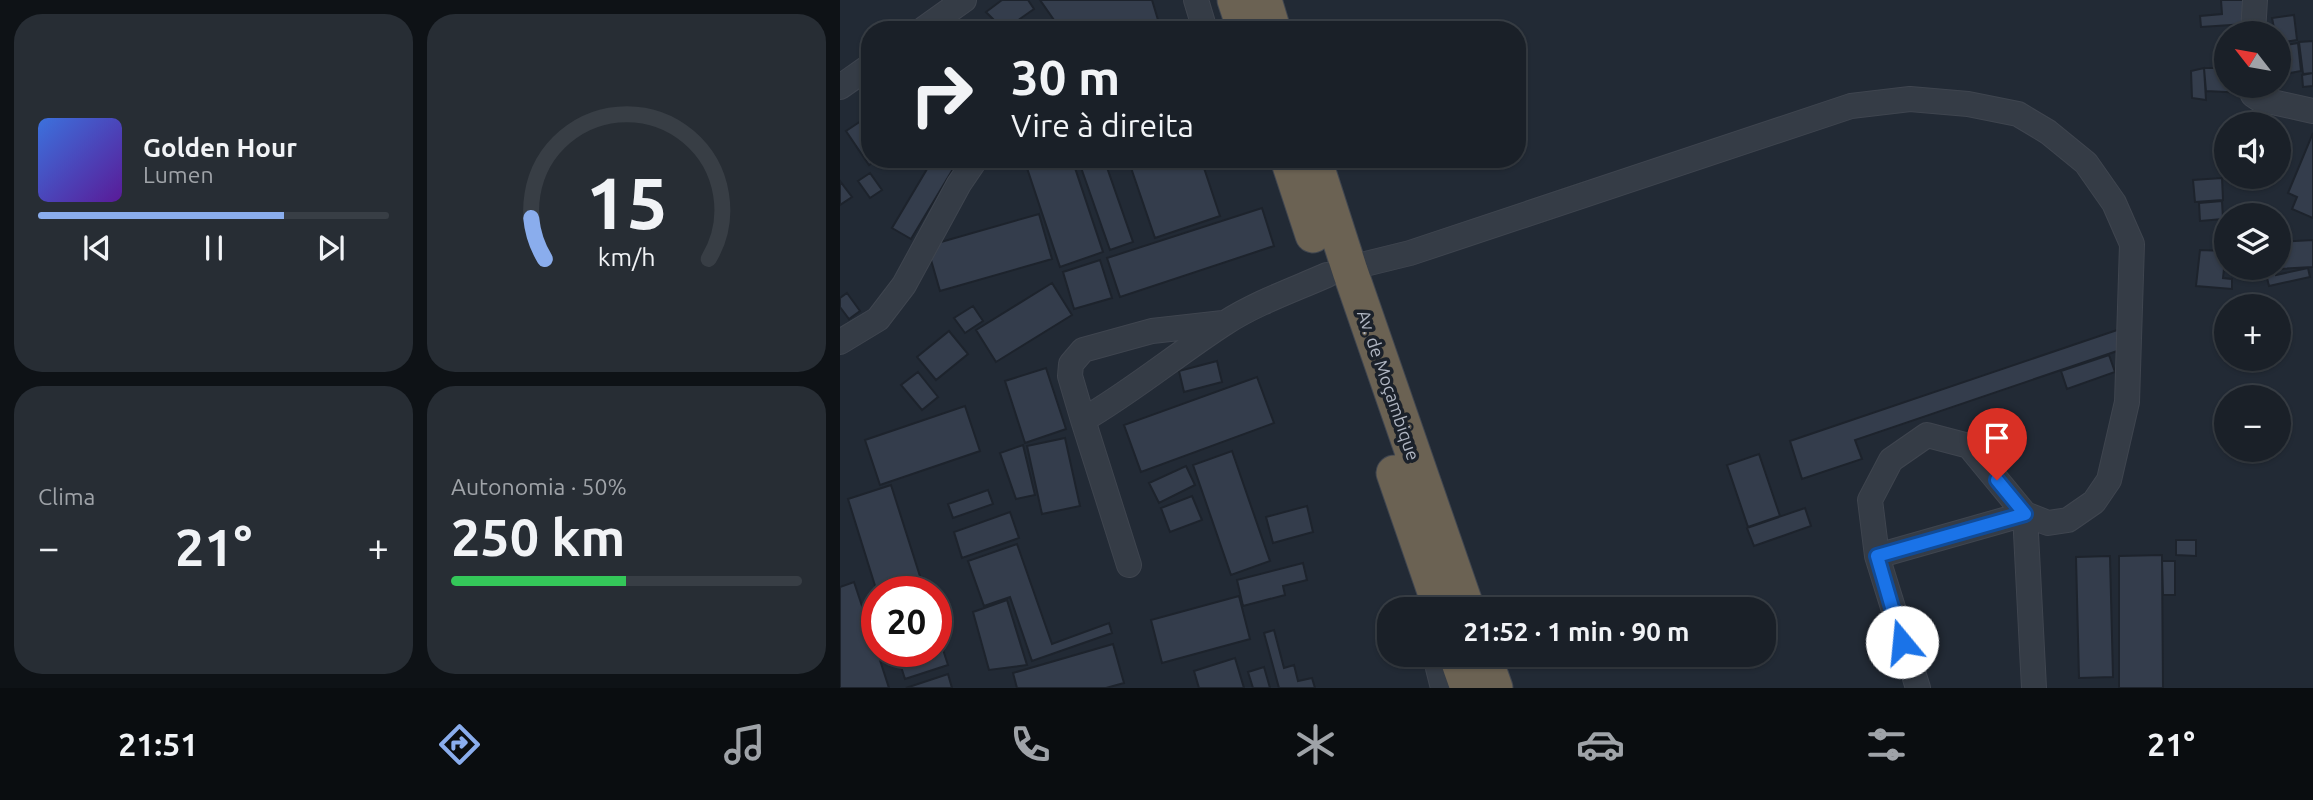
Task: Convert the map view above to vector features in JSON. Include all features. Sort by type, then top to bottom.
[{"type":"highway","points":[[1235,0],[1242,21]]},
{"type":"highway","points":[[1264,0],[1270,21]]},
{"type":"highway","name":"Av. de Moçambique","points":[[1292,168],[1338,272],[1463,597]]},
{"type":"highway","name":"Av. de Moçambique","points":[[1316,168],[1338,272],[1437,597]]},
{"type":"highway","points":[[1474,667],[1490,679]]},
{"type":"street","points":[[935,21],[964,0]]},
{"type":"street","points":[[1196,0],[1202,21]]},
{"type":"street","points":[[2254,21],[2255,0]]},
{"type":"street","points":[[840,87],[861,72]]},
{"type":"street","points":[[2258,98],[2313,111]]},
{"type":"street","points":[[1083,420],[1120,398],[1250,309],[1338,272],[1410,253],[1851,106],[1910,99],[1968,104],[2018,114],[2048,132],[2086,163],[2113,203],[2132,244],[2127,402],[2109,480],[2094,502],[2068,520],[2048,523],[2025,514],[1969,446],[1927,435],[1891,460],[1870,500],[1877,556],[1918,688]]},
{"type":"street","points":[[840,342],[878,318],[904,285],[970,168]]},
{"type":"street","points":[[1129,565],[1070,376],[1071,364],[1083,350],[1153,331],[1226,323]]},
{"type":"street","points":[[1877,556],[2025,514]]},
{"type":"street","points":[[2025,514],[2034,688]]},
{"type":"street","points":[[1438,667],[1443,688]]},
{"type":"building","points":[[1002,0],[1028,0],[1034,9],[1017,21],[995,21],[986,12]]},
{"type":"building","points":[[1040,0],[1152,0],[1158,21],[1055,21]]},
{"type":"building","points":[[2221,0],[2245,0],[2246,21],[2214,21],[2214,26],[2201,27],[2200,16],[2222,14]]},
{"type":"building","points":[[2294,15],[2297,40],[2291,41],[2291,21],[2273,21],[2272,18]]},
{"type":"building","points":[[2313,41],[2313,73],[2303,74],[2299,42]]},
{"type":"building","points":[[2298,43],[2301,71],[2291,73],[2291,44]]},
{"type":"building","points":[[2204,68],[2214,68],[2214,91],[2206,91]]},
{"type":"building","points":[[2204,68],[2206,100],[2192,98],[2191,71]]},
{"type":"building","points":[[2313,73],[2313,86],[2303,87],[2302,75]]},
{"type":"building","points":[[861,121],[861,153],[846,131]]},
{"type":"building","points":[[2313,133],[2313,218],[2292,209],[2297,197],[2288,193]]},
{"type":"building","points":[[928,168],[954,168],[911,239],[892,228]]},
{"type":"building","points":[[1027,168],[1075,168],[1103,252],[1060,267]]},
{"type":"building","points":[[1081,168],[1107,168],[1133,242],[1110,250]]},
{"type":"building","points":[[1131,168],[1204,168],[1220,216],[1155,238]]},
{"type":"building","points":[[870,173],[882,190],[870,198],[858,181]]},
{"type":"building","points":[[2214,179],[2214,189],[2222,189],[2223,200],[2195,202],[2193,180]]},
{"type":"building","points":[[840,181],[852,197],[840,205]]},
{"type":"building","points":[[2222,201],[2222,203],[2214,203],[2214,220],[2200,221],[2199,203]]},
{"type":"building","points":[[1262,208],[1274,246],[1120,297],[1107,258]]},
{"type":"building","points":[[1039,214],[1052,259],[940,291],[927,246]]},
{"type":"building","points":[[2313,240],[2313,267],[2291,268],[2291,241]]},
{"type":"building","points":[[2200,250],[2214,251],[2214,280],[2232,280],[2232,289],[2196,286]]},
{"type":"building","points":[[1100,260],[1112,298],[1074,309],[1063,272]]},
{"type":"building","points":[[2308,268],[2310,277],[2269,286],[2268,280],[2291,280],[2291,272]]},
{"type":"building","points":[[1052,283],[1072,315],[996,362],[976,330]]},
{"type":"building","points":[[847,293],[860,311],[849,319],[840,307],[840,298]]},
{"type":"building","points":[[973,306],[983,321],[965,333],[954,318]]},
{"type":"building","points":[[2123,328],[2129,347],[1855,440],[1862,459],[1802,479],[1790,441]]},
{"type":"building","points":[[949,331],[968,354],[936,380],[917,357]]},
{"type":"building","points":[[2109,355],[2115,372],[2067,389],[2061,371]]},
{"type":"building","points":[[1217,361],[1222,382],[1184,392],[1179,371]]},
{"type":"building","points":[[1046,368],[1066,429],[1025,443],[1005,381]]},
{"type":"building","points":[[918,372],[938,397],[922,410],[901,385]]},
{"type":"building","points":[[1257,377],[1274,423],[1141,472],[1124,425]]},
{"type":"building","points":[[965,406],[980,451],[880,485],[865,440]]},
{"type":"building","points":[[1065,438],[1080,506],[1042,514],[1027,446]]},
{"type":"building","points":[[1023,445],[1035,495],[1016,499],[1000,453]]},
{"type":"building","points":[[1232,451],[1270,561],[1231,575],[1193,465]]},
{"type":"building","points":[[1759,454],[1780,516],[1748,527],[1727,465]]},
{"type":"building","points":[[1186,466],[1195,485],[1159,503],[1149,483]]},
{"type":"building","points":[[891,485],[920,576],[872,576],[848,499]]},
{"type":"building","points":[[988,490],[993,504],[953,518],[948,504]]},
{"type":"building","points":[[1192,496],[1202,520],[1170,532],[1161,508]]},
{"type":"building","points":[[1307,506],[1313,532],[1273,543],[1266,517]]},
{"type":"building","points":[[1805,508],[1811,526],[1754,546],[1747,528]]},
{"type":"building","points":[[1010,512],[1019,538],[962,558],[954,532]]},
{"type":"building","points":[[2176,540],[2196,540],[2196,556],[2176,555]]},
{"type":"building","points":[[1017,544],[1052,644],[1109,623],[1112,633],[1032,661],[1010,597],[984,606],[968,561]]},
{"type":"building","points":[[2162,555],[2163,688],[2119,688],[2119,556]]},
{"type":"building","points":[[2110,556],[2113,677],[2079,678],[2076,557]]},
{"type":"building","points":[[2162,561],[2175,561],[2175,595],[2163,595]]},
{"type":"building","points":[[1303,563],[1307,580],[1283,586],[1285,595],[1243,606],[1237,580]]},
{"type":"building","points":[[854,582],[861,603],[861,667],[882,667],[889,688],[840,688],[840,587]]},
{"type":"building","points":[[1239,596],[1250,639],[1162,663],[1151,620]]},
{"type":"building","points":[[1007,600],[1027,665],[989,670],[973,612]]},
{"type":"building","points":[[1274,630],[1284,668],[1294,665],[1298,681],[1312,678],[1315,688],[1279,688],[1264,633]]},
{"type":"building","points":[[1113,644],[1124,683],[1106,688],[1017,688],[1013,673]]},
{"type":"building","points":[[1235,658],[1244,688],[1199,688],[1194,671]]},
{"type":"building","points":[[901,667],[942,667],[905,679]]},
{"type":"building","points":[[1264,667],[1270,688],[1253,688],[1248,672]]},
{"type":"building","points":[[948,674],[952,688],[906,688]]},
{"type":"route","points":[[1902,642],[1877,556],[2025,514],[1997,480]]}]
